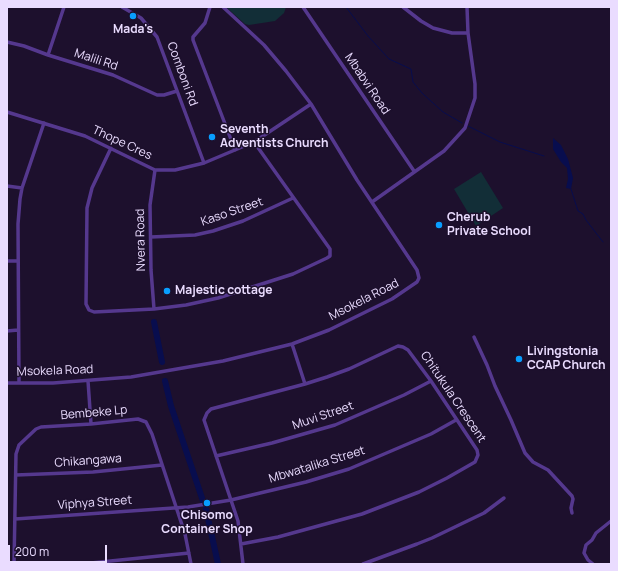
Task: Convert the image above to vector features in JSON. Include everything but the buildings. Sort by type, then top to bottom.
[{"type":"street","points":[[48,55],[64,7]]},
{"type":"street","name":"Comboni Rd","points":[[122,7],[142,18],[153,31],[159,42],[204,163]]},
{"type":"street","points":[[210,7],[205,23],[193,37],[194,47],[206,73],[235,150]]},
{"type":"street","name":"Msokela Road","points":[[7,383],[54,383],[131,377],[213,363],[292,344],[329,330],[372,309],[392,299],[417,282],[419,278],[417,270],[372,202],[311,104],[264,45],[223,7]]},
{"type":"street","name":"Mbabvi Road","points":[[303,7],[414,171]]},
{"type":"street","points":[[403,7],[420,21],[433,28],[452,33],[468,32]]},
{"type":"street","points":[[372,202],[449,146],[461,133],[468,122],[475,98],[475,84],[468,32],[467,7]]},
{"type":"street","name":"Malili Rd","points":[[7,42],[24,46],[113,75],[156,95],[164,95],[177,91]]},
{"type":"street","name":"Thope Cres","points":[[7,112],[85,136],[155,170],[183,170],[254,142],[311,104]]},
{"type":"street","points":[[19,383],[18,224],[20,200],[22,188],[44,123]]},
{"type":"street","points":[[111,148],[89,196],[86,304],[90,310],[94,312],[154,309],[198,303],[247,290],[293,274],[327,258],[331,253],[330,249],[254,142]]},
{"type":"street","name":"Nvera Road","points":[[154,309],[151,274],[150,204],[155,170]]},
{"type":"street","points":[[7,186],[22,188]]},
{"type":"street","name":"Kaso Street","points":[[151,237],[195,235],[213,231],[243,221],[294,198]]},
{"type":"street","points":[[7,261],[18,261]]},
{"type":"street","points":[[7,330],[18,330]]},
{"type":"street","points":[[474,337],[487,365],[494,386],[512,420],[525,453],[533,462],[548,470],[572,496],[572,513]]},
{"type":"street","points":[[292,344],[305,384]]},
{"type":"street","name":"Chitukula Crescent","points":[[241,544],[278,537],[362,514],[419,492],[473,463],[478,457],[478,451],[413,354],[405,348],[398,346],[349,369],[305,384],[209,410],[205,415],[204,420],[238,521],[243,564]]},
{"type":"street","points":[[88,381],[91,424]]},
{"type":"street","name":"Muvi Street","points":[[216,456],[272,443],[335,425],[397,398],[431,381]]},
{"type":"street","name":"Bembeke Lp","points":[[14,564],[17,449],[23,441],[41,427],[138,419],[143,420],[149,426],[185,534],[191,564]]},
{"type":"street","name":"Mbwatalika Street","points":[[176,508],[231,500],[306,482],[349,469],[430,434],[456,420]]},
{"type":"street","name":"Chikangawa","points":[[16,475],[93,472],[162,465]]},
{"type":"street","points":[[363,564],[432,538],[484,513],[504,498]]},
{"type":"street","name":"Viphya Street","points":[[15,519],[176,508]]},
{"type":"street","points":[[593,564],[588,560],[584,553],[586,544],[611,521]]},
{"type":"street","points":[[81,564],[189,553]]},
{"type":"shaded area","points":[[226,7],[286,7],[284,13],[275,21],[249,25],[245,24]]},
{"type":"shaded area","points":[[553,138],[561,145],[568,159],[573,178],[571,189],[566,188],[568,179],[567,168],[561,162],[553,149]]},
{"type":"shaded area","points":[[481,172],[503,208],[476,226],[454,189]]},
{"type":"waterway","points":[[346,7],[368,36],[389,59],[411,69],[413,82],[422,93],[443,112],[462,123]]},
{"type":"waterway","points":[[468,126],[500,142],[544,156]]},
{"type":"waterway","points":[[571,189],[578,211],[583,214],[603,242]]},
{"type":"waterway","points":[[154,322],[162,362]]},
{"type":"waterway","points":[[165,381],[171,406],[203,501]]},
{"type":"waterway","points":[[206,509],[218,564]]},
{"type":"place","name":"Mada's","points":[[133,16]]},
{"type":"place","name":"Seventh Adventists Church","points":[[212,137]]},
{"type":"place","name":"Cherub Private School","points":[[439,225]]},
{"type":"place","name":"Majestic cottage","points":[[167,291]]},
{"type":"place","name":"Livingstonia CCAP Church","points":[[519,359]]},
{"type":"place","name":"Chisomo Container Shop","points":[[207,503]]}]
